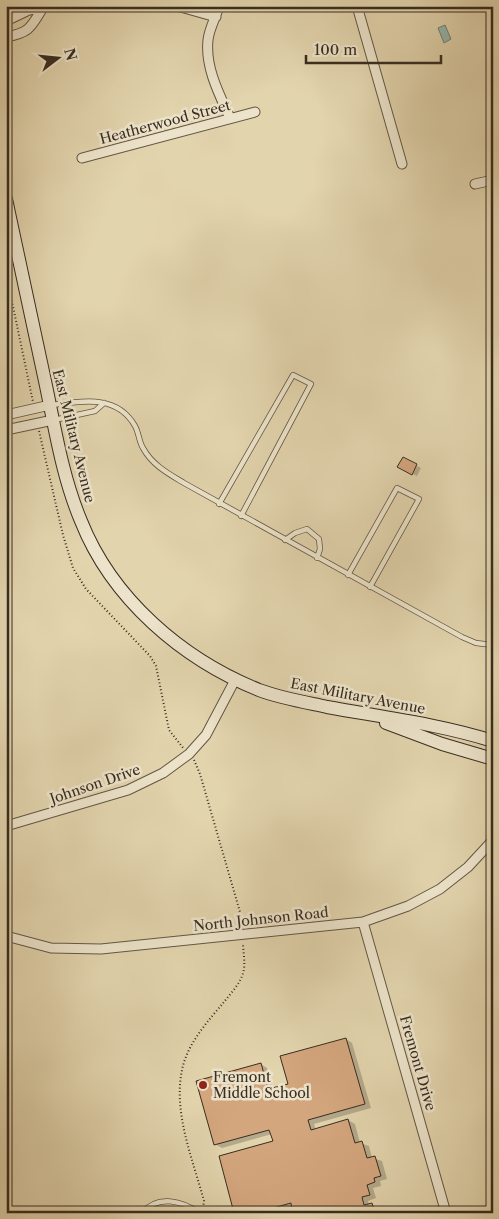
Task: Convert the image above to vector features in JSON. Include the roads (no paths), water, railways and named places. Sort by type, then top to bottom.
[{"type":"main road","name":"East Military Avenue","points":[[6,199],[66,476],[81,522],[111,575],[136,607],[195,657],[235,680],[286,698],[450,730],[493,741]]},
{"type":"main road","points":[[367,715],[405,732],[493,759]]},
{"type":"street","points":[[177,6],[216,17]]},
{"type":"street","points":[[219,6],[208,38],[208,56],[219,94],[230,118]]},
{"type":"street","points":[[357,6],[402,164]]},
{"type":"street","points":[[6,21],[29,10],[43,7]]},
{"type":"street","points":[[6,37],[17,35],[35,24],[43,7]]},
{"type":"street","name":"Heatherwood Street","points":[[82,158],[255,112]]},
{"type":"street","points":[[475,184],[493,180]]},
{"type":"street","points":[[6,415],[50,405]]},
{"type":"street","points":[[6,430],[53,420]]},
{"type":"street","name":"Johnson Drive","points":[[6,826],[128,790],[163,773],[189,754],[206,736],[219,715],[235,680]]},
{"type":"street","name":"North Johnson Road","points":[[6,936],[50,948],[101,949],[243,936],[363,922],[408,906],[440,889],[468,867],[493,840]]},
{"type":"street","name":"Fremont Drive","points":[[363,922],[446,1213]]},
{"type":"lane","points":[[219,504],[293,375],[311,384],[241,516]]},
{"type":"lane","points":[[50,405],[93,400],[125,413],[136,427],[143,448],[158,466],[219,504],[370,587],[476,643],[493,645]]},
{"type":"lane","points":[[53,420],[95,411],[104,403]]},
{"type":"lane","points":[[348,575],[398,488],[419,499],[370,587]]},
{"type":"lane","points":[[285,540],[295,533],[308,530],[319,539],[320,549],[317,558]]},
{"type":"lane","points":[[142,1213],[147,1207],[167,1200],[189,1206],[201,1213]]},
{"type":"water","points":[[445,25],[451,39],[444,43],[438,28]]},
{"type":"place","name":"Fremont Middle School","points":[[203,1085]]}]
